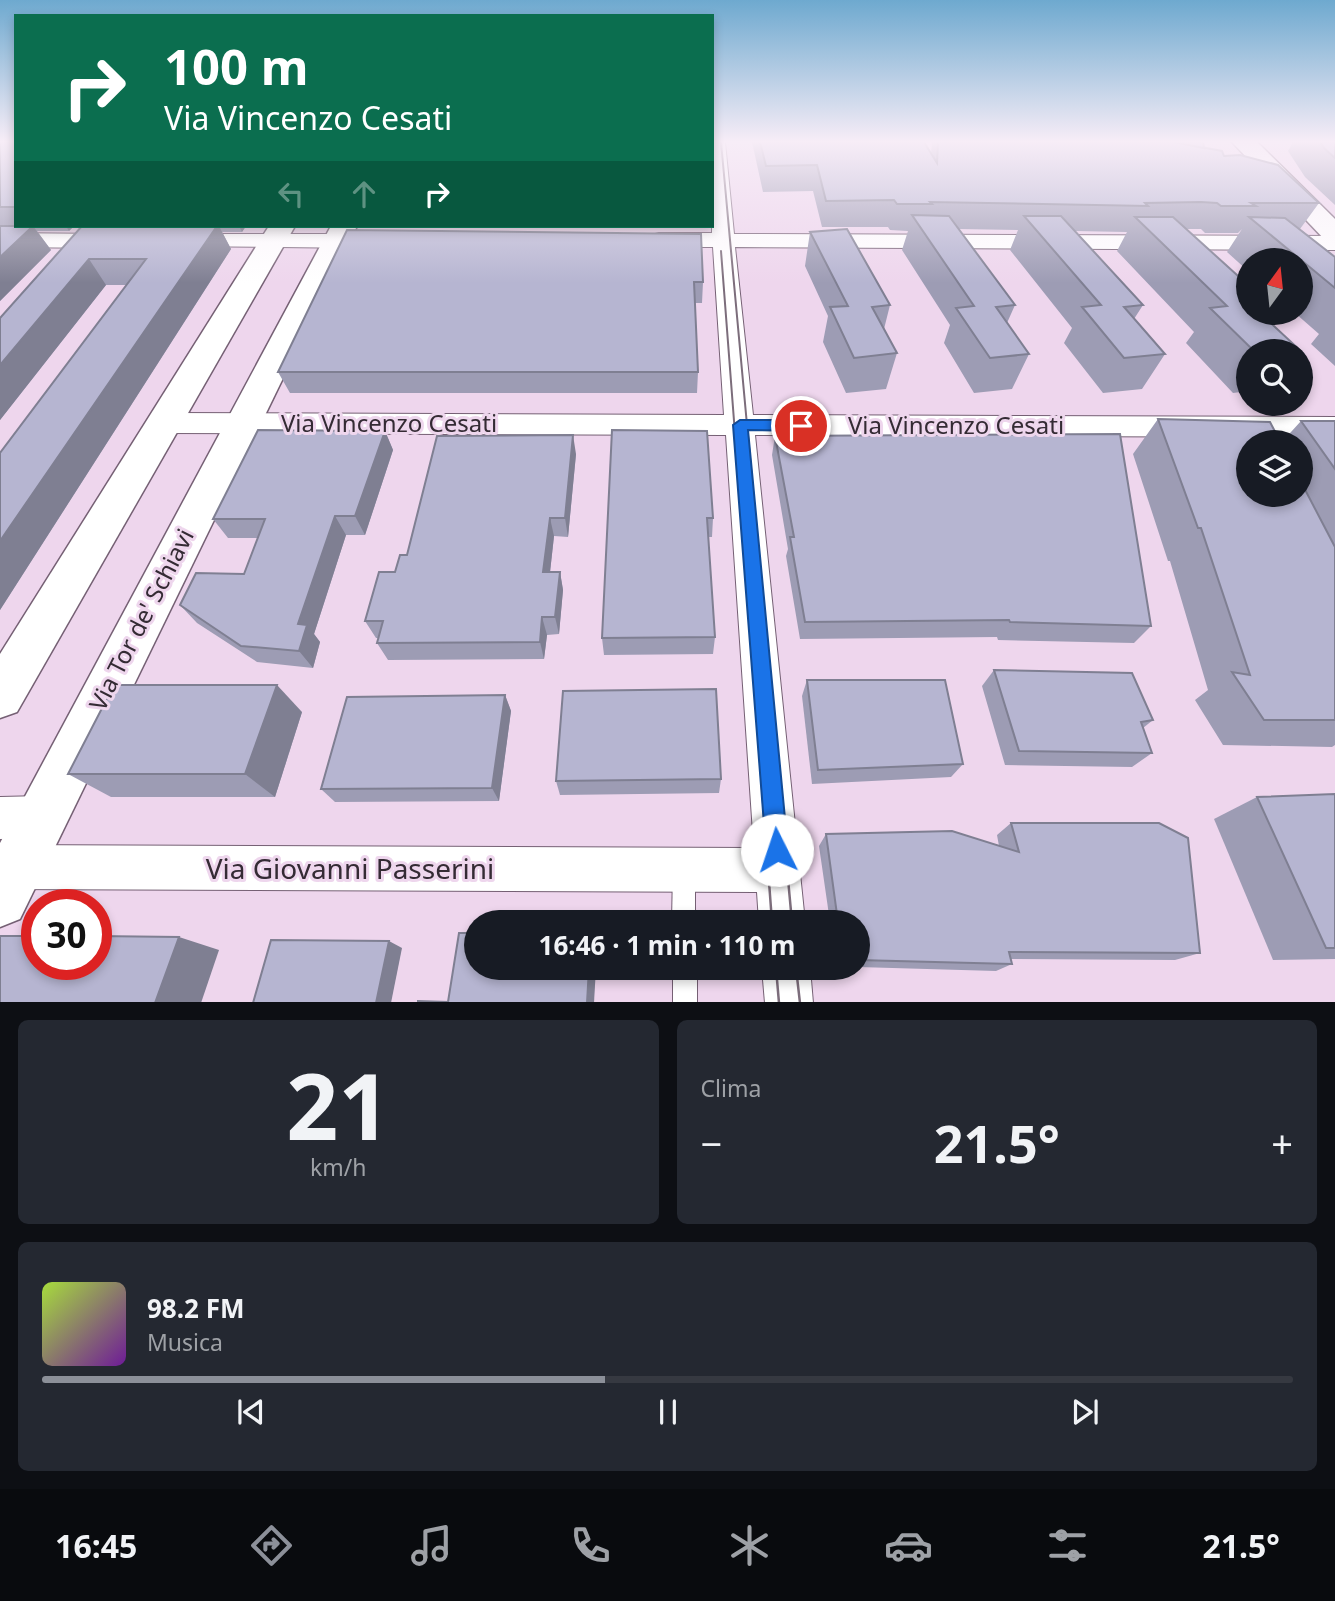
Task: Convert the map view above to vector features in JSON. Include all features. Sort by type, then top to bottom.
[{"type":"main road","points":[[1289,189],[1335,234]]},
{"type":"main road","points":[[0,696],[277,234]]},
{"type":"main road","name":"Via Tor de' Schiavi","points":[[6,878],[42,817],[340,234]]},
{"type":"street","points":[[720,189],[781,910]]},
{"type":"street","points":[[156,241],[277,234],[340,234],[391,241]]},
{"type":"street","points":[[0,240],[130,241]]},
{"type":"street","points":[[635,240],[1335,243]]},
{"type":"street","points":[[61,261],[78,241]]},
{"type":"street","points":[[166,423],[242,423]]},
{"type":"street","name":"Via Vincenzo Cesati","points":[[242,423],[1335,427]]},
{"type":"street","points":[[0,818],[42,817]]},
{"type":"street","name":"Via Giovanni Passerini","points":[[6,878],[778,870]]},
{"type":"street","points":[[787,980],[789,1002]]},
{"type":"lane","points":[[684,871],[684,910]]},
{"type":"lane","points":[[685,980],[685,1002]]},
{"type":"building","points":[[0,189],[14,189],[14,207],[0,207]]},
{"type":"building","points":[[823,189],[1304,189],[1319,203],[1221,206],[1217,203],[1201,202],[1145,203],[1148,206],[826,201]]},
{"type":"building","points":[[912,215],[949,216],[1015,305],[996,307],[1029,354],[990,358],[956,308],[974,306]]},
{"type":"building","points":[[1024,216],[1061,216],[1143,305],[1124,307],[1165,354],[1124,358],[1082,307],[1101,305]]},
{"type":"building","points":[[1135,217],[1173,217],[1236,274],[1236,326],[1274,326],[1288,339],[1242,339],[1210,308],[1227,306]]},
{"type":"building","points":[[1249,217],[1285,218],[1335,257],[1335,288],[1313,270],[1313,248],[1287,248]]},
{"type":"building","points":[[0,226],[31,228],[0,257]]},
{"type":"building","points":[[80,228],[216,228],[0,541],[0,453],[146,259],[89,259],[0,365],[0,318]]},
{"type":"building","points":[[847,229],[890,305],[872,307],[897,353],[854,358],[830,307],[848,306],[810,232]]},
{"type":"building","points":[[347,230],[701,234],[703,282],[694,282],[698,372],[278,372]]},
{"type":"building","points":[[1158,419],[1270,422],[1274,430],[1236,430],[1236,507],[1313,507],[1313,505],[1335,547],[1335,720],[1264,720],[1232,672],[1250,675],[1201,528],[1198,528]]},
{"type":"building","points":[[1301,421],[1335,421],[1335,469],[1313,438],[1313,430],[1307,430]]},
{"type":"building","points":[[258,430],[385,431],[355,516],[335,516],[298,624],[307,625],[299,651],[241,646],[180,605],[196,573],[244,574],[265,519],[213,519]]},
{"type":"building","points":[[612,430],[707,431],[713,518],[707,518],[715,637],[602,638]]},
{"type":"building","points":[[1120,434],[1151,626],[1009,620],[805,622],[790,537],[794,537],[775,436]]},
{"type":"building","points":[[573,435],[565,518],[550,518],[543,572],[560,572],[555,617],[542,617],[540,642],[377,643],[383,621],[365,621],[379,572],[395,572],[400,555],[407,555],[437,436]]},
{"type":"building","points":[[994,670],[1132,673],[1153,720],[1141,722],[1152,753],[1019,751]]},
{"type":"building","points":[[807,680],[945,680],[963,764],[818,770]]},
{"type":"building","points":[[114,685],[277,685],[245,774],[68,774]]},
{"type":"building","points":[[716,689],[721,779],[556,781],[563,691]]},
{"type":"building","points":[[505,695],[492,788],[321,789],[347,697]]},
{"type":"building","points":[[1335,794],[1335,948],[1326,948],[1257,797]]},
{"type":"building","points":[[1011,823],[1159,823],[1188,838],[1200,953],[1009,952],[1012,964],[870,960],[870,910],[836,910],[826,834],[952,831],[1019,852]]},
{"type":"building","points":[[459,933],[464,933],[464,980],[588,980],[587,1002],[448,1002]]},
{"type":"building","points":[[0,936],[21,936],[21,980],[112,980],[112,936],[179,937],[155,1002],[0,1002]]},
{"type":"building","points":[[271,940],[389,941],[376,1002],[253,1002]]},
{"type":"tram line","points":[[725,189],[773,708]]},
{"type":"tram line","points":[[721,251],[756,708]]},
{"type":"tram line","points":[[756,706],[771,910]]},
{"type":"tram line","points":[[772,706],[791,910]]},
{"type":"tram line","points":[[777,980],[779,1002]]},
{"type":"tram line","points":[[797,980],[800,1002]]},
{"type":"route","points":[[777,850],[740,425],[801,426]]}]
